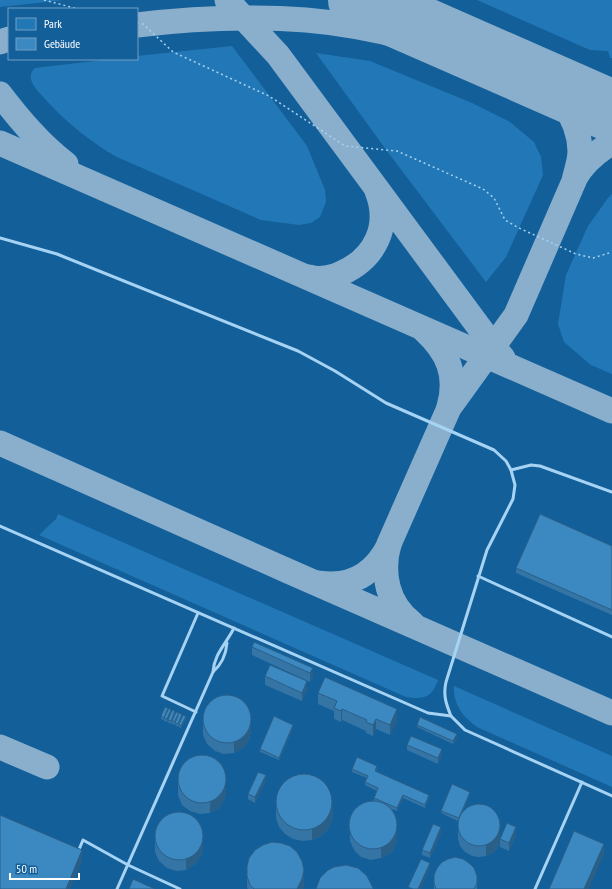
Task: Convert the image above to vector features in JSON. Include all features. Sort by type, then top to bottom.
[{"type":"lane","points":[[0,238],[57,254],[298,351],[335,371],[386,403],[494,450],[502,456],[511,470],[515,485],[513,498],[492,539],[478,576],[446,682],[444,695],[445,702],[451,716],[465,730],[612,796]]},
{"type":"lane","points":[[511,470],[531,464],[612,492]]},
{"type":"lane","points":[[0,526],[428,713],[451,716]]},
{"type":"lane","points":[[478,576],[612,637]]},
{"type":"lane","points":[[196,712],[162,696],[198,612]]},
{"type":"lane","points":[[213,672],[220,666],[226,651],[227,642],[234,628]]},
{"type":"lane","points":[[117,889],[196,712],[213,672],[214,663],[220,648],[227,642]]},
{"type":"lane","points":[[535,889],[582,782]]},
{"type":"lane","points":[[77,854],[83,840],[128,865],[180,889]]},
{"type":"path","points":[[44,0],[74,8]]},
{"type":"path","points":[[138,23],[143,24],[173,52],[269,96],[345,146],[397,151],[483,188],[494,198],[505,220],[576,254],[593,258],[612,252]]},
{"type":"green space","points":[[0,0],[64,0],[0,7]]},
{"type":"green space","points":[[477,0],[612,0],[612,58],[610,58],[608,51],[590,50]]},
{"type":"green space","points":[[232,46],[307,146],[325,190],[326,202],[320,217],[311,223],[299,225],[261,220],[117,157],[97,145],[70,124],[39,92],[31,79],[35,68],[103,60],[138,60],[138,56]]},
{"type":"green space","points":[[316,53],[370,61],[472,103],[510,122],[534,142],[541,157],[543,175],[506,257],[486,282],[387,151]]},
{"type":"green space","points":[[612,194],[612,374],[591,365],[564,342],[558,324],[566,275],[588,226]]},
{"type":"green space","points":[[58,514],[438,680],[436,686],[427,696],[418,698],[406,697],[39,535],[56,519]]},
{"type":"green space","points":[[454,686],[612,756],[612,787],[477,727],[463,715],[457,705]]},
{"type":"building","points":[[540,514],[612,546],[612,610],[516,568]]},
{"type":"building","points":[[254,642],[313,668],[310,673],[252,647]]},
{"type":"building","points":[[270,665],[307,681],[302,693],[265,676]]},
{"type":"building","points":[[325,677],[397,709],[390,725],[376,719],[373,725],[366,722],[367,720],[342,709],[341,711],[334,708],[337,701],[318,693]]},
{"type":"building","points":[[222,695],[232,695],[244,702],[251,714],[251,724],[244,736],[232,743],[222,743],[214,739],[207,732],[203,724],[203,714],[207,706],[214,699]]},
{"type":"building","points":[[165,707],[168,708],[164,718],[161,716]]},
{"type":"building","points":[[169,708],[171,710],[167,719],[164,718]]},
{"type":"building","points":[[172,710],[175,711],[171,721],[168,720]]},
{"type":"building","points":[[176,712],[179,713],[174,722],[172,721]]},
{"type":"building","points":[[179,713],[182,714],[178,724],[175,723]]},
{"type":"building","points":[[183,715],[186,716],[181,726],[179,724]]},
{"type":"building","points":[[274,716],[293,725],[279,758],[260,749]]},
{"type":"building","points":[[420,717],[457,734],[453,741],[417,725]]},
{"type":"building","points":[[411,736],[442,749],[438,758],[407,745]]},
{"type":"building","points":[[197,755],[207,755],[219,762],[226,774],[226,784],[219,796],[207,803],[197,803],[189,799],[182,792],[178,784],[178,774],[182,766],[189,759]]},
{"type":"building","points":[[357,757],[377,766],[375,771],[429,795],[425,805],[403,795],[397,808],[374,798],[378,788],[365,782],[368,776],[352,769]]},
{"type":"building","points":[[258,772],[266,775],[255,797],[248,794]]},
{"type":"building","points":[[298,774],[310,774],[320,778],[328,786],[332,796],[332,808],[328,818],[320,826],[310,830],[298,830],[288,826],[280,818],[276,808],[276,796],[280,786],[288,778]]},
{"type":"building","points":[[452,784],[470,792],[459,818],[441,811]]},
{"type":"building","points":[[368,801],[378,801],[390,808],[397,820],[397,830],[390,842],[378,849],[368,849],[360,845],[353,838],[349,830],[349,820],[353,812],[360,805]]},
{"type":"building","points":[[475,804],[483,804],[491,807],[497,813],[500,825],[497,837],[491,843],[483,846],[475,846],[467,843],[461,837],[458,829],[458,821],[461,813],[467,807]]},
{"type":"building","points":[[174,812],[184,812],[196,819],[203,831],[203,841],[196,853],[184,860],[174,860],[166,856],[159,849],[155,841],[155,831],[159,823],[166,816]]},
{"type":"building","points":[[0,815],[82,850],[66,889],[0,889]]},
{"type":"building","points":[[507,823],[516,827],[509,843],[500,839]]},
{"type":"building","points":[[433,824],[441,827],[430,853],[422,850]]},
{"type":"building","points":[[574,831],[604,844],[584,889],[549,889]]},
{"type":"building","points":[[272,842],[290,846],[297,852],[302,861],[304,870],[302,879],[297,889],[254,889],[250,885],[247,876],[249,858],[255,850]]},
{"type":"building","points":[[455,857],[463,859],[474,868],[477,876],[477,883],[474,889],[436,889],[434,875],[437,868],[442,862]]},
{"type":"building","points":[[421,859],[430,863],[418,889],[413,889],[408,887]]},
{"type":"building","points":[[346,865],[358,868],[367,876],[373,889],[316,889],[320,878],[328,870],[334,867]]},
{"type":"building","points":[[133,879],[155,889],[129,889]]},
{"type":"taxiway","points":[[227,0],[278,55],[503,358]]},
{"type":"taxiway","points":[[138,25],[200,19],[243,18],[306,20],[333,23],[359,27],[412,39],[515,69]]},
{"type":"taxiway","points":[[0,42],[8,39]]},
{"type":"taxiway","points":[[412,623],[397,607],[388,587],[386,566],[389,544],[449,408],[516,315],[574,181],[579,162],[579,137],[570,114],[555,95],[524,72]]},
{"type":"taxiway","points":[[548,83],[580,91],[595,92],[612,90]]},
{"type":"taxiway","points":[[0,94],[31,131],[66,164]]},
{"type":"taxiway","points":[[0,143],[612,411]]},
{"type":"taxiway","points":[[575,178],[582,167],[591,158],[612,143]]},
{"type":"taxiway","points":[[309,277],[321,278],[338,275],[354,267],[371,250],[377,240],[381,228],[381,204],[377,191]]},
{"type":"taxiway","points":[[424,330],[439,347],[449,365],[452,385],[449,407]]},
{"type":"taxiway","points":[[0,443],[612,713]]},
{"type":"taxiway","points":[[319,583],[331,584],[352,581],[369,571],[377,563],[389,545]]},
{"type":"taxiway","points":[[0,747],[47,767]]},
{"type":"runway","points":[[359,0],[612,111]]}]
